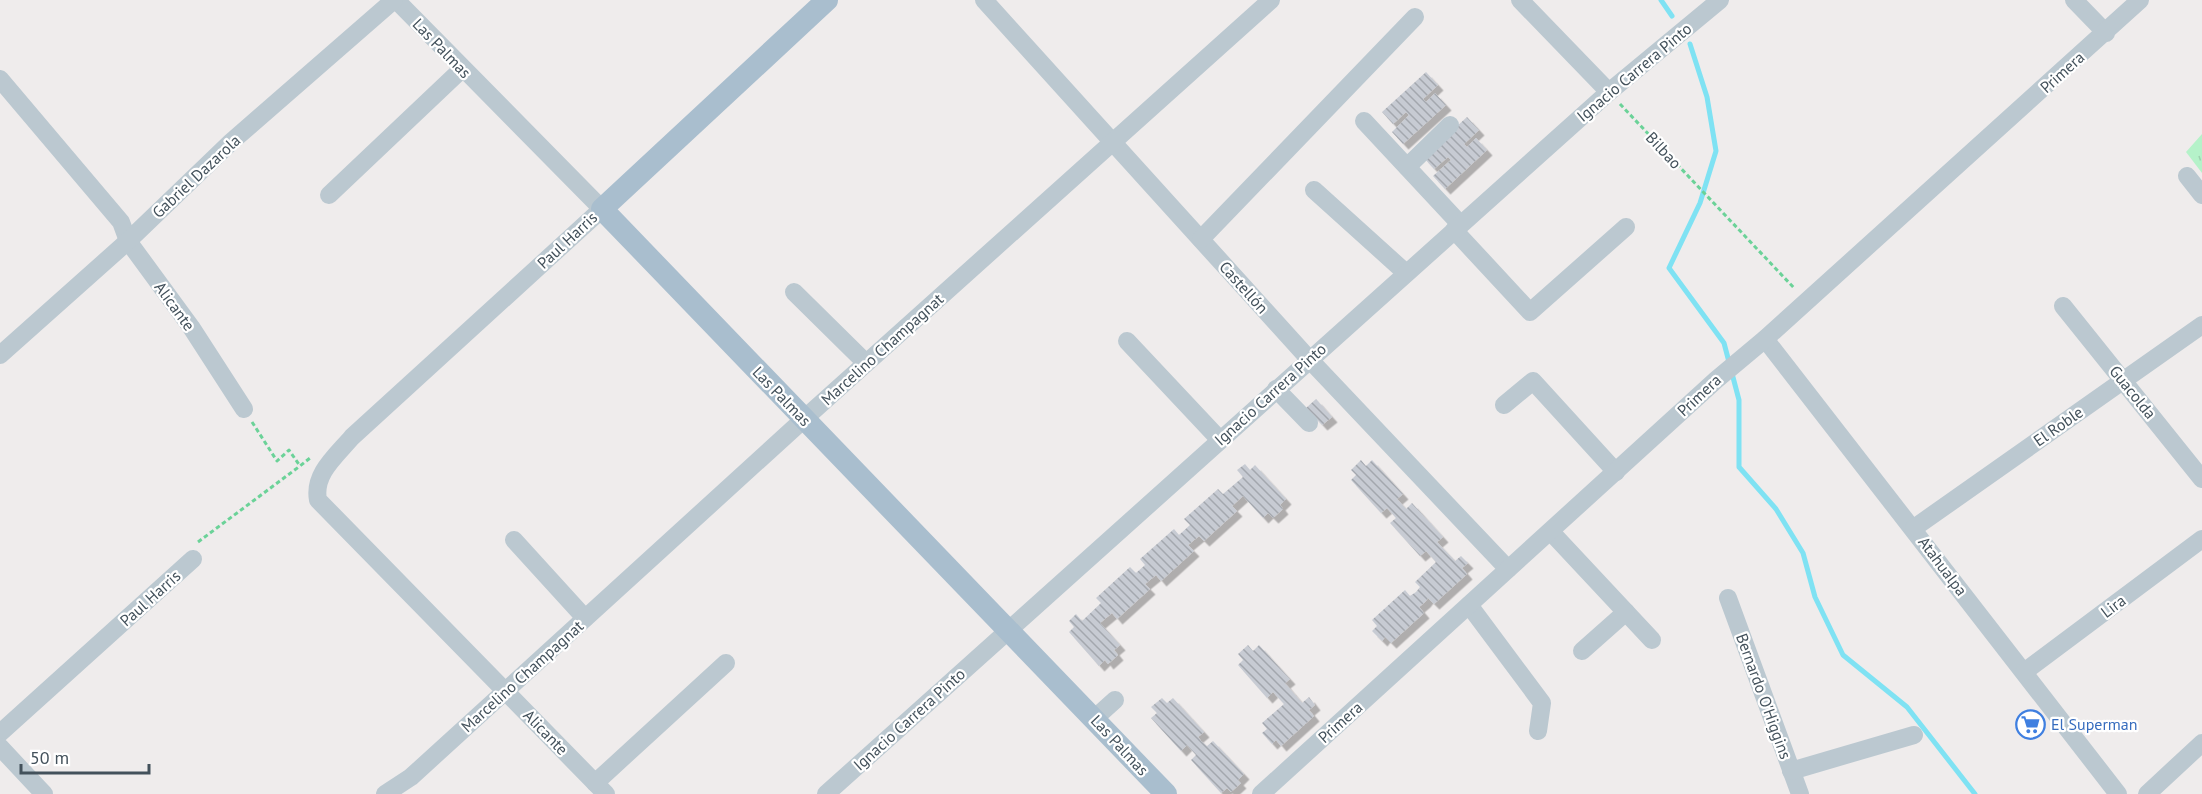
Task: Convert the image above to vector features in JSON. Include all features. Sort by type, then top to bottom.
[{"type":"main road","name":"Paul Harris","points":[[602,209],[827,0]]},
{"type":"main road","name":"Las Palmas","points":[[602,209],[1166,794]]},
{"type":"street","name":"Las Palmas","points":[[395,0],[602,209]]},
{"type":"street","name":"Gabriel Dazarola","points":[[0,355],[128,240],[231,141],[395,0]]},
{"type":"street","name":"Castellón","points":[[984,0],[1309,359],[1508,569]]},
{"type":"street","name":"Marcelino Champagnat","points":[[385,794],[411,777],[804,419],[1271,0]]},
{"type":"street","points":[[1520,0],[1609,92]]},
{"type":"street","name":"Ignacio Carrera Pinto","points":[[826,794],[1609,92],[1720,0]]},
{"type":"street","points":[[2074,0],[2106,33]]},
{"type":"street","name":"Primera","points":[[1261,794],[1716,380],[1765,339],[2140,0]]},
{"type":"street","points":[[1201,239],[1415,17]]},
{"type":"street","points":[[329,195],[462,69]]},
{"type":"street","name":"Alicante","points":[[0,79],[121,222],[128,240],[191,327],[244,409]]},
{"type":"street","points":[[1364,121],[1407,167],[1530,312],[1626,227]]},
{"type":"street","points":[[1407,167],[1450,125]]},
{"type":"street","points":[[2187,176],[2202,195]]},
{"type":"street","points":[[1314,190],[1406,273]]},
{"type":"street","name":"Paul Harris","points":[[315,488],[324,469],[352,437],[602,209]]},
{"type":"street","points":[[794,292],[866,363]]},
{"type":"street","name":"Guacolda","points":[[2063,306],[2202,479]]},
{"type":"street","name":"El Roble","points":[[1914,528],[2202,325]]},
{"type":"street","name":"Atahualpa","points":[[1765,339],[1914,528],[2118,794]]},
{"type":"street","points":[[1127,341],[1220,440]]},
{"type":"street","points":[[1504,405],[1533,381],[1616,472]]},
{"type":"street","points":[[1276,389],[1309,423]]},
{"type":"street","name":"Alicante","points":[[315,488],[318,500],[600,789]]},
{"type":"street","points":[[1551,532],[1652,640]]},
{"type":"street","name":"Lira","points":[[2024,672],[2202,539]]},
{"type":"street","points":[[514,540],[585,618]]},
{"type":"street","name":"Paul Harris","points":[[0,733],[193,559]]},
{"type":"street","name":"Bernardo O'Higgins","points":[[1728,598],[1800,794]]},
{"type":"street","points":[[1468,605],[1542,703],[1538,731]]},
{"type":"street","points":[[1582,651],[1626,612]]},
{"type":"street","points":[[600,789],[726,663]]},
{"type":"street","points":[[1095,718],[1115,700]]},
{"type":"street","points":[[1791,771],[1914,735]]},
{"type":"street","points":[[2147,794],[2202,743]]},
{"type":"street","points":[[0,747],[44,794]]},
{"type":"path","name":"Bilbao","points":[[1609,92],[1806,301]]},
{"type":"path","points":[[244,409],[277,461],[289,450],[300,466],[317,453]]},
{"type":"path","name":"Paul Harris","points":[[193,559],[198,543],[300,466]]},
{"type":"green space","points":[[2202,134],[2202,173],[2186,152]]},
{"type":"building","points":[[1426,72],[1438,85],[1423,99],[1426,102],[1435,93],[1446,105],[1403,144],[1392,132],[1409,115],[1406,112],[1393,124],[1382,112]]},
{"type":"building","points":[[1467,117],[1479,130],[1464,144],[1467,147],[1476,138],[1487,150],[1445,189],[1433,176],[1451,160],[1448,157],[1434,169],[1423,157]]},
{"type":"building","points":[[1316,399],[1332,417],[1322,425],[1306,408]]},
{"type":"building","points":[[1361,460],[1366,466],[1372,460],[1403,494],[1397,499],[1406,509],[1412,503],[1443,537],[1437,542],[1455,561],[1461,556],[1468,563],[1462,568],[1467,574],[1434,604],[1428,598],[1419,607],[1424,613],[1391,643],[1385,637],[1382,641],[1372,631],[1377,626],[1372,620],[1405,590],[1410,596],[1416,592],[1420,587],[1415,582],[1436,562],[1426,551],[1420,556],[1390,523],[1396,518],[1387,508],[1381,513],[1351,480],[1356,475],[1351,470]]},
{"type":"building","points":[[1245,464],[1250,470],[1255,465],[1286,499],[1280,505],[1283,509],[1273,518],[1268,513],[1263,518],[1243,496],[1232,506],[1237,511],[1204,541],[1199,536],[1188,545],[1194,551],[1161,581],[1156,575],[1145,584],[1150,589],[1117,619],[1112,613],[1100,623],[1120,645],[1114,650],[1118,655],[1108,664],[1105,660],[1099,666],[1069,632],[1074,627],[1069,621],[1076,614],[1082,621],[1101,603],[1096,598],[1130,567],[1136,573],[1145,565],[1140,559],[1174,529],[1179,535],[1190,525],[1184,519],[1218,489],[1223,494],[1243,477],[1237,470]]},
{"type":"building","points":[[1248,645],[1253,651],[1259,645],[1290,679],[1285,683],[1302,703],[1309,697],[1315,705],[1309,710],[1314,716],[1281,746],[1276,740],[1272,744],[1262,733],[1267,729],[1262,723],[1284,704],[1273,692],[1267,698],[1238,665],[1243,660],[1238,654]]},
{"type":"building","points":[[1162,698],[1167,703],[1173,698],[1204,732],[1198,737],[1201,741],[1207,746],[1213,741],[1244,774],[1238,780],[1241,783],[1231,792],[1227,788],[1221,793],[1191,760],[1196,755],[1187,745],[1181,751],[1151,718],[1157,713],[1151,707]]},
{"type":"waterway","points":[[1661,0],[1672,16]]},
{"type":"waterway","points":[[1690,44],[1707,97],[1716,151],[1700,203],[1669,268],[1724,343],[1739,400],[1739,467],[1776,509],[1803,553],[1815,597],[1843,655],[1907,707],[1975,794]]},
{"type":"place","name":"El Superman","points":[[2030,724]]}]
